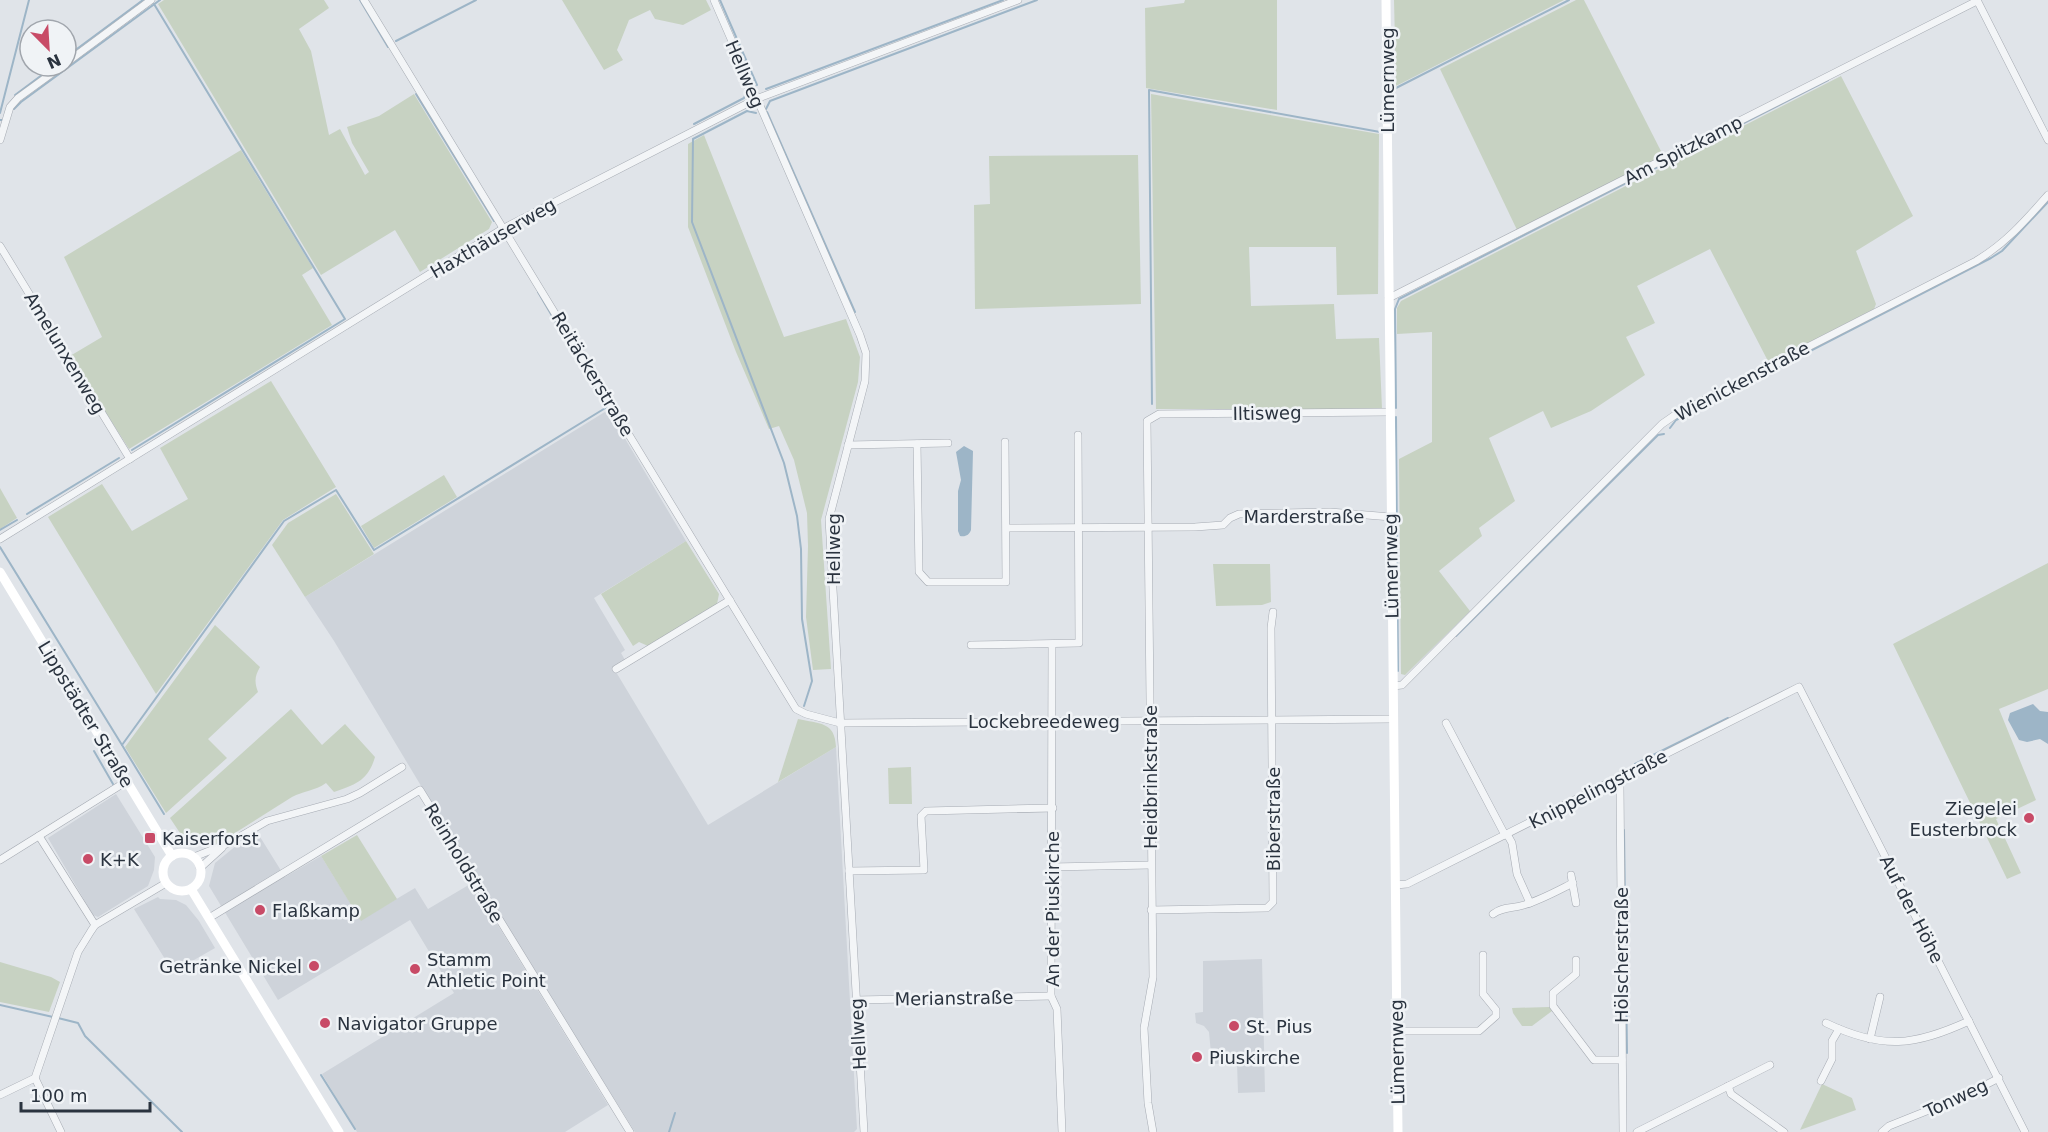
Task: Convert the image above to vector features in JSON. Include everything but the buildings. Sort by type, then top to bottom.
[{"type":"street","points":[[78,54],[151,0]]},
{"type":"street","name":"Reitäckerstraße","points":[[364,0],[796,709],[840,723]]},
{"type":"street","name":"Hellweg","points":[[714,0],[866,353],[865,381],[829,519],[864,1132]]},
{"type":"street","name":"Haxthäuserweg","points":[[0,538],[504,228],[756,99],[1018,0]]},
{"type":"street","name":"Lümernweg","points":[[1386,0],[1398,1132]]},
{"type":"street","points":[[1977,0],[2048,140]]},
{"type":"street","name":"Am Spitzkamp","points":[[1389,298],[1977,0]]},
{"type":"street","points":[[0,140],[10,107],[18,98],[46,78]]},
{"type":"street","name":"Wienickenstraße","points":[[1393,686],[1402,685],[1662,424],[1757,372],[1998,248],[2048,195]]},
{"type":"street","name":"Amelunxenweg","points":[[0,246],[130,459]]},
{"type":"street","name":"Iltisweg","points":[[1147,421],[1159,414],[1390,412]]},
{"type":"street","name":"Heidbrinkstraße","points":[[1147,421],[1152,977],[1144,1028],[1148,1104],[1153,1132]]},
{"type":"street","points":[[971,645],[1079,644],[1078,435]]},
{"type":"street","points":[[917,444],[919,572],[928,582],[1006,582],[1005,442]]},
{"type":"street","points":[[848,445],[948,443]]},
{"type":"street","name":"Marderstraße","points":[[1006,528],[1223,525],[1230,518],[1239,514],[1330,512],[1390,517]]},
{"type":"street","name":"Lippstädter Straße","points":[[0,572],[172,856]]},
{"type":"street","points":[[616,669],[730,600]]},
{"type":"street","name":"Biberstraße","points":[[1151,910],[1270,906],[1273,902],[1271,628],[1273,612]]},
{"type":"street","name":"An der Piuskirche","points":[[1053,644],[1051,996],[1057,1009],[1062,1132]]},
{"type":"street","name":"Knippelingstraße","points":[[1395,885],[1407,884],[1799,687]]},
{"type":"street","name":"Auf der Höhe","points":[[1799,687],[2025,1132]]},
{"type":"street","name":"Lockebreedeweg","points":[[840,723],[1393,719]]},
{"type":"street","points":[[1446,723],[1512,843],[1516,874],[1530,903]]},
{"type":"street","points":[[194,857],[229,843],[267,821],[347,799],[402,767]]},
{"type":"street","name":"Hölscherstraße","points":[[1618,779],[1620,785],[1623,1132]]},
{"type":"street","points":[[0,860],[127,781]]},
{"type":"street","name":"Reinholdstraße","points":[[209,918],[420,790],[630,1132]]},
{"type":"street","points":[[849,871],[924,870],[921,816],[926,811],[1053,808]]},
{"type":"street","points":[[39,836],[96,926]]},
{"type":"street","points":[[200,868],[229,843]]},
{"type":"street","points":[[183,853],[194,857],[200,868],[199,879],[191,889],[177,891],[166,883],[163,868],[166,861],[172,856],[183,853]]},
{"type":"street","points":[[1051,867],[1150,866]]},
{"type":"street","points":[[1571,875],[1576,903]]},
{"type":"street","points":[[0,1095],[34,1077],[78,952],[96,926],[166,883]]},
{"type":"street","points":[[1493,914],[1500,909],[1530,903],[1573,883]]},
{"type":"street","points":[[191,889],[339,1132]]},
{"type":"street","points":[[1396,1032],[1479,1031],[1496,1016],[1496,1010],[1483,994],[1483,955]]},
{"type":"street","points":[[1576,960],[1576,974],[1552,993],[1553,1006],[1594,1060],[1622,1060]]},
{"type":"street","name":"Merianstraße","points":[[856,1000],[1051,996]]},
{"type":"street","points":[[1870,1039],[1880,997]]},
{"type":"street","points":[[1826,1023],[1870,1039],[1900,1042],[1937,1035],[1969,1021]]},
{"type":"street","points":[[1821,1081],[1832,1059],[1832,1041],[1839,1029]]},
{"type":"street","points":[[1636,1132],[1770,1065]]},
{"type":"street","points":[[34,1077],[61,1132]]},
{"type":"street","name":"Tonweg","points":[[1882,1132],[1889,1126],[1964,1096],[1999,1078]]},
{"type":"street","points":[[1728,1086],[1731,1094],[1784,1132]]},
{"type":"shaded area","points":[[608,410],[686,541],[594,598],[625,650],[621,653],[625,660],[613,667],[708,825],[836,747],[857,1129],[854,1132],[635,1132],[305,597]]},
{"type":"shaded area","points":[[116,794],[155,857],[154,870],[148,886],[98,917],[93,915],[48,838]]},
{"type":"shaded area","points":[[257,832],[285,877],[321,856],[361,920],[415,888],[428,909],[472,883],[608,1105],[565,1132],[357,1132],[322,1074],[454,993],[410,920],[278,1000],[209,886],[215,863]]},
{"type":"shaded area","points":[[158,897],[176,900],[186,905],[199,921],[215,948],[173,972],[134,909]]},
{"type":"shaded area","name":"St. Pius","points":[[1262,959],[1265,1092],[1238,1093],[1237,1063],[1212,1064],[1209,1032],[1204,1026],[1196,1023],[1195,1013],[1203,1012],[1203,961]]},
{"type":"green space","points":[[164,0],[324,0],[329,8],[299,29],[311,51],[329,135],[340,129],[365,175],[369,172],[352,143],[347,127],[379,116],[414,94],[492,222],[489,229],[420,272],[395,230],[321,275],[158,4]]},
{"type":"green space","points":[[562,0],[706,0],[711,10],[683,25],[655,19],[650,10],[629,20],[617,50],[623,60],[604,70]]},
{"type":"green space","points":[[1185,0],[1277,0],[1277,110],[1146,88],[1145,8],[1184,3]]},
{"type":"green space","points":[[1394,0],[1564,0],[1396,86]]},
{"type":"green space","points":[[1576,0],[1584,0],[1664,157],[1518,232],[1440,69]]},
{"type":"green space","points":[[1841,76],[1913,216],[1856,251],[1876,304],[1874,309],[1769,363],[1710,249],[1637,286],[1655,323],[1626,337],[1645,375],[1591,411],[1551,428],[1543,411],[1489,438],[1515,501],[1479,528],[1482,536],[1439,571],[1470,611],[1405,675],[1401,674],[1399,459],[1432,442],[1432,332],[1397,334],[1397,308],[1401,301]]},
{"type":"green space","points":[[1151,94],[1379,134],[1378,294],[1337,295],[1336,247],[1249,247],[1251,306],[1334,304],[1336,339],[1379,338],[1382,409],[1156,409]]},
{"type":"green space","points":[[704,135],[784,337],[846,319],[860,357],[858,382],[821,520],[831,669],[813,670],[806,617],[807,513],[794,460],[779,426],[769,429],[736,352],[688,227],[688,144]]},
{"type":"green space","points":[[241,150],[313,268],[302,275],[332,325],[129,449],[70,356],[102,337],[64,257]]},
{"type":"green space","points":[[1138,155],[1141,304],[975,309],[974,205],[990,204],[989,156]]},
{"type":"green space","points":[[271,381],[336,487],[283,520],[156,694],[48,517],[102,484],[132,531],[188,499],[160,448]]},
{"type":"green space","points":[[444,475],[457,497],[374,548],[361,526]]},
{"type":"green space","points":[[0,488],[17,518],[0,529]]},
{"type":"green space","points":[[336,494],[374,554],[305,597],[272,545],[288,523]]},
{"type":"green space","points":[[686,541],[719,594],[717,604],[648,646],[639,642],[633,646],[601,594]]},
{"type":"green space","points":[[2048,563],[2048,689],[1999,709],[2036,800],[1996,819],[2021,873],[2007,879],[1893,644]]},
{"type":"green space","points":[[1213,564],[1270,564],[1271,602],[1262,605],[1216,606]]},
{"type":"green space","points":[[215,625],[260,667],[256,679],[258,692],[208,739],[227,758],[166,813],[125,747]]},
{"type":"green space","points":[[291,709],[322,745],[345,724],[375,757],[365,777],[355,784],[334,792],[326,783],[296,795],[208,848],[203,844],[186,842],[170,818]]},
{"type":"green space","points":[[798,719],[819,723],[829,728],[833,732],[836,747],[778,782]]},
{"type":"green space","points":[[911,767],[912,804],[889,804],[888,768]]},
{"type":"green space","points":[[357,835],[397,899],[361,921],[321,856]]},
{"type":"green space","points":[[0,962],[51,977],[60,982],[49,1012],[0,1002]]},
{"type":"green space","points":[[1549,1007],[1552,1011],[1532,1026],[1522,1026],[1512,1008]]},
{"type":"green space","points":[[1822,1084],[1852,1098],[1856,1110],[1800,1130]]},
{"type":"water","points":[[964,446],[973,451],[971,530],[967,535],[960,536],[958,491],[961,480],[956,452]]},
{"type":"water","points":[[2033,704],[2040,711],[2048,712],[2048,744],[2040,739],[2027,742],[2019,740],[2008,720],[2010,713]]},
{"type":"waterway","points":[[0,113],[29,0]]},
{"type":"waterway","points":[[78,48],[143,0]]},
{"type":"waterway","points":[[14,109],[160,0]]},
{"type":"waterway","points":[[360,0],[388,47]]},
{"type":"waterway","points":[[396,41],[476,0]]},
{"type":"waterway","points":[[720,0],[757,85]]},
{"type":"waterway","points":[[766,89],[1003,0]]},
{"type":"waterway","points":[[766,109],[770,101],[1037,0]]},
{"type":"waterway","points":[[1394,89],[1569,0]]},
{"type":"waterway","points":[[132,450],[345,319],[154,4]]},
{"type":"waterway","points":[[694,124],[744,98],[747,91],[733,59]]},
{"type":"waterway","points":[[15,95],[38,78]]},
{"type":"waterway","points":[[1396,408],[1395,309],[1399,299],[1828,80]]},
{"type":"waterway","points":[[1152,404],[1149,90],[1380,132]]},
{"type":"waterway","points":[[416,94],[494,221]]},
{"type":"waterway","points":[[756,113],[747,111],[693,139],[692,222],[784,463],[797,516],[801,549],[802,619],[812,681],[804,706]]},
{"type":"waterway","points":[[767,112],[855,312]]},
{"type":"waterway","points":[[1670,428],[1676,420],[1991,258],[2002,251],[2048,202]]},
{"type":"waterway","points":[[538,292],[598,394]]},
{"type":"waterway","points":[[164,814],[122,745],[284,521],[336,490],[374,550],[607,407]]},
{"type":"waterway","points":[[1396,417],[1398,671]]},
{"type":"waterway","points":[[1456,636],[1658,435],[1664,434]]},
{"type":"waterway","points":[[27,514],[119,458]]},
{"type":"waterway","points":[[0,530],[17,520]]},
{"type":"waterway","points":[[0,547],[122,745]]},
{"type":"waterway","points":[[1635,764],[1728,718]]},
{"type":"waterway","points":[[94,751],[113,784]]},
{"type":"waterway","points":[[1624,830],[1627,1053]]},
{"type":"waterway","points":[[0,1005],[53,1017]]},
{"type":"waterway","points":[[58,1018],[78,1023],[85,1036],[182,1132]]},
{"type":"waterway","points":[[321,1075],[355,1129]]},
{"type":"waterway","points":[[669,1132],[675,1113]]},
{"type":"place","name":"Ziegelei Eusterbrock","points":[[2029,818]]},
{"type":"place","name":"Kaiserforst","points":[[150,838]]},
{"type":"place","name":"K+K","points":[[88,859]]},
{"type":"place","name":"Flaßkamp","points":[[260,910]]},
{"type":"place","name":"Getränke Nickel","points":[[314,966]]},
{"type":"place","name":"Stamm Athletic Point","points":[[415,969]]},
{"type":"place","name":"Navigator Gruppe","points":[[325,1023]]},
{"type":"place","name":"St. Pius","points":[[1234,1026]]},
{"type":"place","name":"Piuskirche","points":[[1197,1057]]}]
